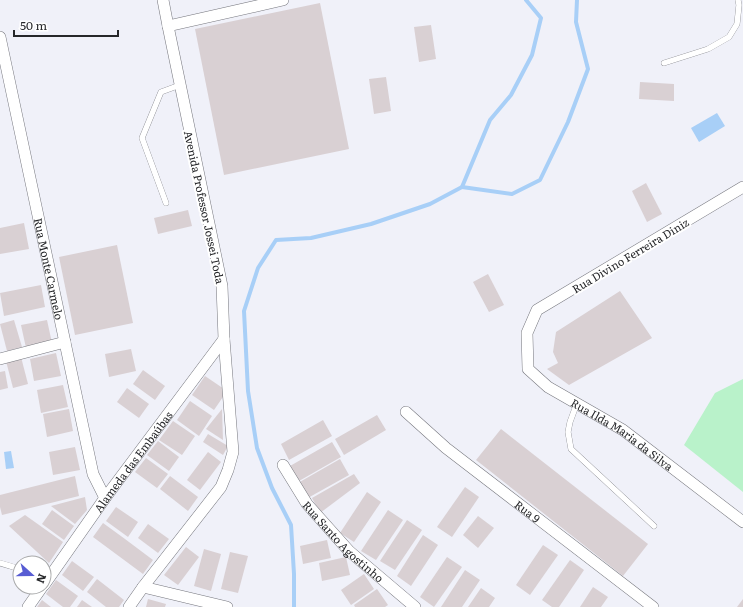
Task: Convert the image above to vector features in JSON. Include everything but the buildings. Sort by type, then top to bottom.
[{"type":"street","name":"Avenida Professor Jossei Toda","points":[[129,607],[221,487],[233,452],[224,339],[222,286],[163,0]]},
{"type":"street","points":[[168,26],[283,0]]},
{"type":"street","name":"Rua Monte Carmelo","points":[[0,37],[93,474],[105,498]]},
{"type":"street","name":"Rua Divino Ferreira Diniz","points":[[527,333],[537,310],[743,187]]},
{"type":"street","name":"Rua Ilda Maria da Silva","points":[[527,333],[528,369],[548,387],[623,430],[743,522]]},
{"type":"street","name":"Alameda das Embaúbas","points":[[52,567],[224,339]]},
{"type":"street","points":[[0,359],[65,342]]},
{"type":"street","name":"Rua 9","points":[[406,412],[446,448],[653,607]]},
{"type":"street","name":"Rua Santo Agostinho","points":[[282,465],[307,504],[349,551],[415,607]]},
{"type":"street","points":[[143,587],[227,607]]},
{"type":"street","name":"Alameda das Embaúbas","points":[[28,607],[37,595]]},
{"type":"lane","points":[[664,63],[708,49],[729,37],[737,24],[739,6],[738,0]]},
{"type":"lane","points":[[166,203],[142,138],[161,92],[180,86]]},
{"type":"lane","points":[[577,403],[568,432],[571,449],[654,526]]},
{"type":"lane","points":[[0,563],[12,567]]},
{"type":"green space","points":[[743,379],[743,492],[684,445],[715,393]]},
{"type":"water","points":[[717,113],[725,126],[699,142],[691,128]]},
{"type":"water","points":[[11,451],[14,468],[6,469],[4,452]]},
{"type":"waterway","points":[[294,607],[294,574],[291,525],[272,488],[257,448],[248,391],[244,311],[258,268],[276,240],[311,238],[371,224],[430,204],[462,187],[490,120],[511,95],[532,55],[541,18],[526,0]]},
{"type":"waterway","points":[[462,187],[512,194],[540,180],[568,122],[588,69],[576,22],[577,0]]}]
